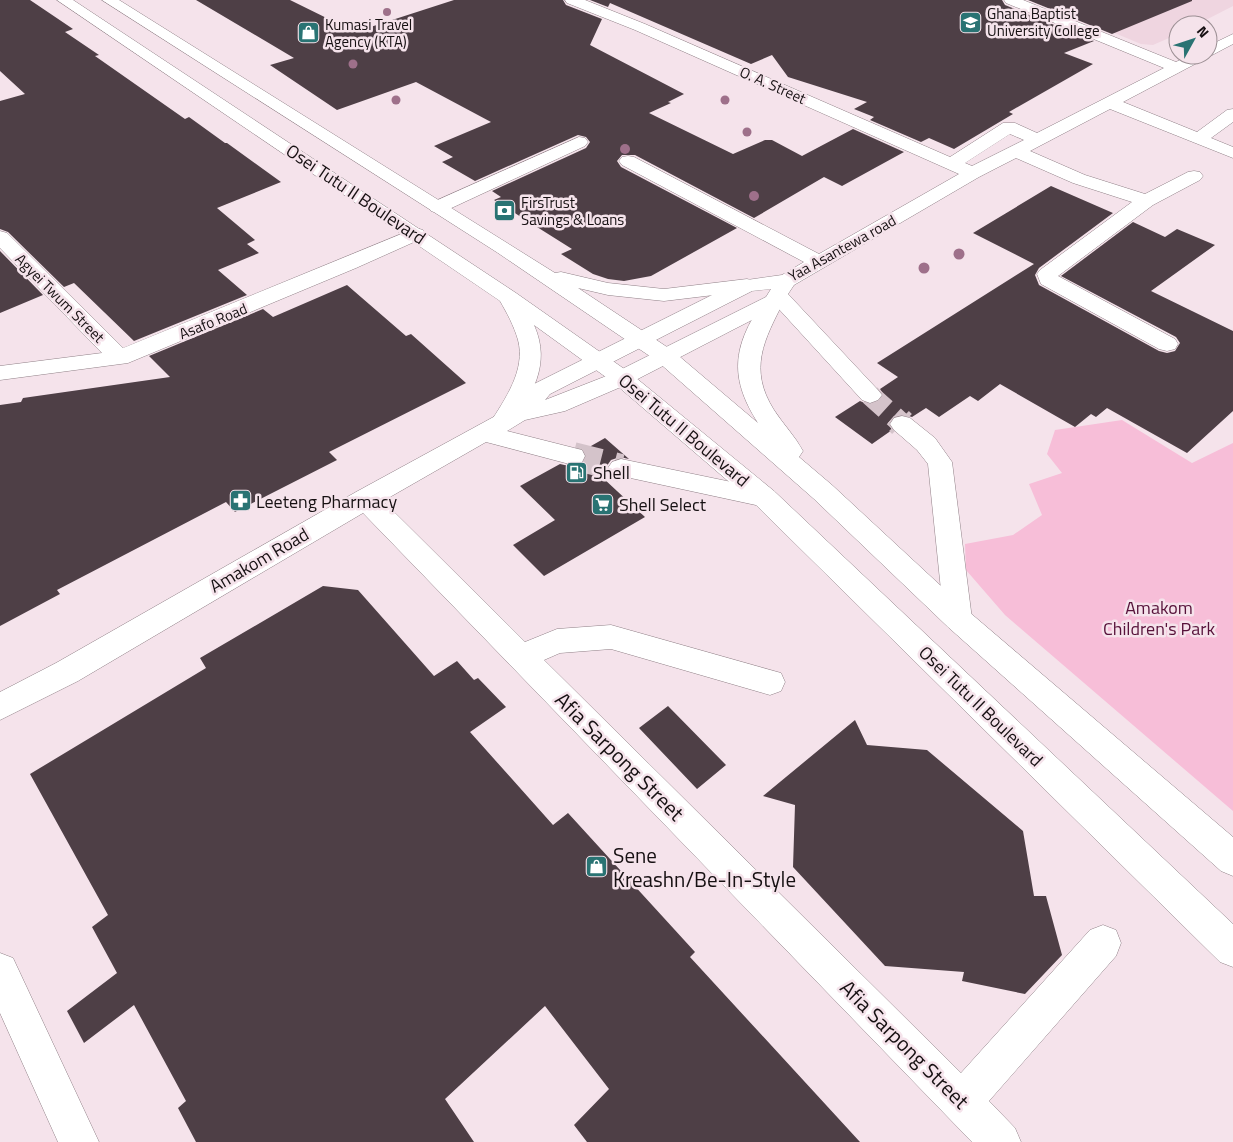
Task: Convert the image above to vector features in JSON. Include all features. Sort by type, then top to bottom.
[{"type":"street","name":"Osei Tutu II Boulevard","points":[[64,0],[416,234],[509,297],[622,378],[765,498],[1233,949]]},
{"type":"street","name":"Osei Tutu II Boulevard","points":[[109,0],[541,272],[665,356],[823,492],[958,619],[1233,860]]},
{"type":"street","name":"O. A. Street","points":[[572,0],[640,27],[973,173]]},
{"type":"street","points":[[1011,0],[1177,68]]},
{"type":"street","points":[[1218,46],[1233,38]]},
{"type":"street","name":"Yaa Asantewa road","points":[[600,361],[747,285],[779,292],[819,262],[973,173],[1183,65]]},
{"type":"street","points":[[1110,103],[1233,153]]},
{"type":"street","points":[[1199,139],[1233,114]]},
{"type":"street","points":[[951,164],[1009,127],[1039,140]]},
{"type":"street","points":[[438,207],[579,142]]},
{"type":"street","points":[[1016,151],[1080,179],[1146,201]]},
{"type":"street","points":[[628,161],[819,262]]},
{"type":"street","points":[[1167,344],[1048,280],[1046,274],[1146,201],[1194,176]]},
{"type":"street","name":"Asafo Road","points":[[0,373],[120,358],[349,264],[416,234]]},
{"type":"street","name":"Agyei Twum Street","points":[[0,237],[120,358]]},
{"type":"street","points":[[541,272],[608,289],[664,295],[747,285]]},
{"type":"street","points":[[823,492],[756,402],[749,382],[748,363],[754,337],[779,292],[870,395]]},
{"type":"street","name":"Amakom Road","points":[[501,423],[557,405],[622,378],[779,292]]},
{"type":"street","points":[[509,297],[530,342],[530,351],[526,380],[501,423],[573,456]]},
{"type":"street","name":"Amakom Road","points":[[0,707],[67,672],[365,499],[501,423],[542,389],[600,361]]},
{"type":"street","points":[[902,424],[926,444],[940,462],[958,619]]},
{"type":"street","points":[[621,468],[765,498]]},
{"type":"street","name":"Afia Sarpong Street","points":[[365,499],[1001,1142]]},
{"type":"street","points":[[521,657],[557,641],[611,637],[770,682]]},
{"type":"street","points":[[962,1102],[1104,943]]},
{"type":"street","points":[[0,971],[79,1142]]},
{"type":"shaded area","points":[[1035,0],[1233,0],[1233,6],[1215,15],[1168,15],[1168,38],[1153,45],[1141,44]]},
{"type":"green space","name":"Amakom Children's Park","points":[[1122,420],[1192,463],[1233,443],[1233,811],[1005,615],[966,570],[965,544],[1013,535],[1042,515],[1029,484],[1062,473],[1047,454],[1055,430]]},
{"type":"building","points":[[0,0],[30,0],[73,29],[65,32],[99,55],[95,56],[185,119],[189,117],[281,182],[217,208],[255,240],[247,244],[259,253],[218,270],[247,295],[134,341],[74,283],[64,287],[8,232],[0,229],[0,101],[25,94],[0,71]]},
{"type":"building","points":[[196,0],[290,0],[355,32],[454,0],[563,0],[566,5],[602,19],[590,45],[684,94],[668,102],[671,103],[649,113],[733,154],[765,140],[772,140],[802,156],[853,129],[904,152],[842,186],[824,177],[754,218],[635,155],[622,155],[617,161],[621,167],[737,228],[651,276],[624,281],[608,279],[593,274],[561,254],[572,249],[494,200],[501,197],[492,191],[586,148],[590,142],[586,137],[578,135],[475,181],[442,162],[453,157],[434,146],[491,122],[416,82],[337,110],[270,65],[294,58]]},
{"type":"building","points":[[590,0],[1002,0],[1005,5],[1094,41],[1064,53],[1093,64],[1009,112],[1013,114],[954,149],[929,138],[921,142],[870,120],[874,117],[854,109],[867,102],[788,77],[772,55],[751,64],[610,3],[608,7]]},
{"type":"building","points":[[1028,0],[1192,0],[1192,1],[1112,34]]},
{"type":"building","points":[[1051,186],[1113,213],[1039,268],[1035,275],[1039,285],[1159,351],[1167,353],[1175,351],[1180,343],[1176,337],[1061,276],[1133,222],[1165,237],[1177,229],[1215,245],[1151,291],[1233,331],[1233,411],[1187,453],[1107,408],[1096,417],[1091,414],[1075,427],[1000,384],[978,401],[970,396],[939,417],[926,408],[912,417],[902,414],[894,416],[888,423],[892,430],[872,444],[835,417],[860,401],[869,405],[879,402],[884,395],[880,389],[898,377],[877,363],[1034,264],[973,233]]},
{"type":"building","points":[[0,251],[43,295],[0,313]]},
{"type":"building","points":[[347,285],[406,336],[411,334],[466,383],[329,452],[337,460],[235,512],[226,502],[57,590],[60,594],[0,626],[0,405],[21,402],[23,398],[170,377],[149,356],[263,309],[273,317]]},
{"type":"building","points":[[605,438],[629,459],[620,457],[611,460],[606,467],[610,474],[603,478],[645,517],[544,576],[513,545],[555,520],[520,486],[560,464],[573,467],[583,464],[587,457],[584,450]]},
{"type":"building","points":[[323,586],[358,590],[434,676],[457,661],[474,680],[478,678],[506,707],[470,732],[553,825],[568,813],[695,952],[690,957],[860,1142],[587,1142],[574,1125],[609,1089],[545,1006],[445,1099],[474,1142],[196,1142],[178,1108],[186,1101],[134,1005],[84,1043],[67,1011],[117,973],[92,927],[108,915],[30,774],[206,668],[200,658]]},
{"type":"building","points":[[668,706],[726,765],[697,789],[639,728]]},
{"type":"building","points":[[855,720],[867,745],[927,750],[1023,831],[1034,896],[1046,896],[1062,955],[1025,994],[962,981],[964,972],[885,966],[793,867],[795,805],[763,796]]},
{"type":"tunnel","points":[[870,395],[900,422]]},
{"type":"tunnel","points":[[573,456],[621,468]]},
{"type":"place","name":"Ghana Baptist University College","points":[[971,22]]},
{"type":"place","name":"Kumasi Travel Agency (KTA)","points":[[309,33]]},
{"type":"place","name":"FirsTrust Savings & Loans","points":[[505,211]]},
{"type":"place","name":"Shell","points":[[577,472]]},
{"type":"place","name":"Leeteng Pharmacy","points":[[240,501]]},
{"type":"place","name":"Shell Select","points":[[603,504]]},
{"type":"place","name":"Sene Kreashn/Be-In-Style","points":[[597,867]]}]
